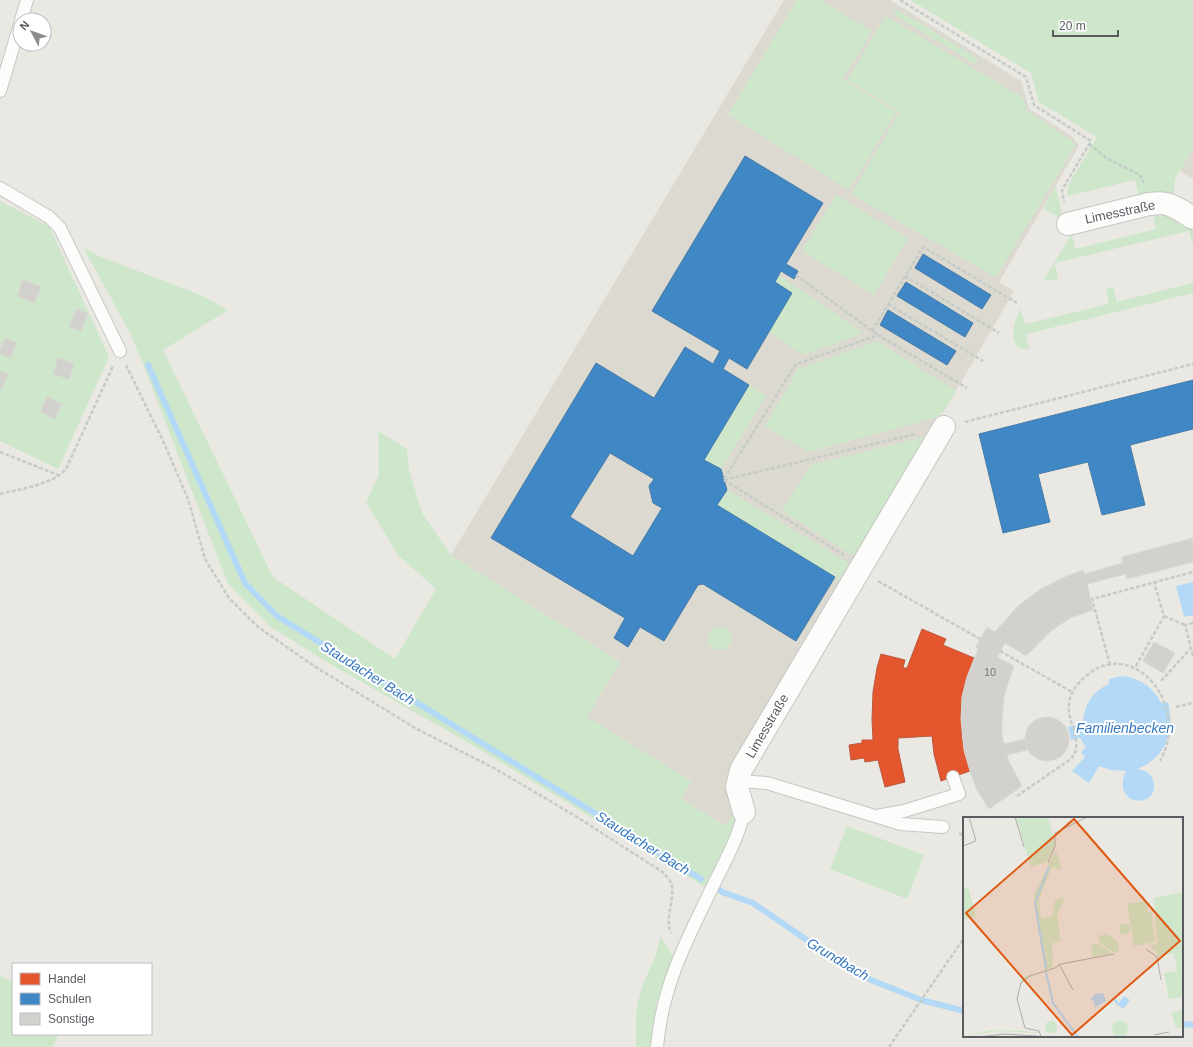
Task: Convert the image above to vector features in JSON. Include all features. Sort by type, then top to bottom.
[{"type":"street","name":"Limesstraße","points":[[1068,224],[1153,204],[1167,204],[1193,218]]},
{"type":"street","name":"Limesstraße","points":[[744,812],[737,787],[741,770],[944,427]]},
{"type":"lane","points":[[23,12],[27,0]]},
{"type":"lane","points":[[0,92],[12,51]]},
{"type":"lane","points":[[0,188],[49,217],[60,228],[120,351]]},
{"type":"lane","points":[[875,817],[904,811],[959,794],[953,777]]},
{"type":"lane","points":[[738,781],[767,784],[901,824],[943,827]]},
{"type":"lane","name":"Limesstraße","points":[[657,1047],[659,1025],[673,973],[682,950],[735,840],[744,812]]},
{"type":"path","points":[[900,0],[1026,77],[1034,106],[1091,141],[1062,190],[1068,224]]},
{"type":"path","points":[[1089,144],[1108,159],[1140,175],[1153,204]]},
{"type":"path","points":[[872,331],[923,247],[1017,303]]},
{"type":"path","points":[[796,275],[878,335],[967,388]]},
{"type":"path","points":[[905,276],[999,333]]},
{"type":"path","points":[[888,304],[983,361]]},
{"type":"path","points":[[724,480],[796,364],[878,335]]},
{"type":"path","points":[[0,494],[50,480],[66,469],[120,351]]},
{"type":"path","points":[[120,351],[164,443],[188,499],[205,559],[229,598],[258,627],[314,666],[415,728],[494,768],[570,813],[664,873],[672,884],[669,922],[670,932],[682,950]]},
{"type":"path","points":[[724,480],[944,427],[1193,364]]},
{"type":"path","points":[[0,452],[59,475]]},
{"type":"path","points":[[724,480],[860,568],[980,639]]},
{"type":"path","points":[[1110,665],[1092,599],[1193,572]]},
{"type":"path","points":[[1136,666],[1164,616],[1154,582]]},
{"type":"path","points":[[1164,616],[1185,625],[1193,623]]},
{"type":"path","points":[[1185,625],[1193,656]]},
{"type":"path","points":[[1161,681],[1191,648]]},
{"type":"path","points":[[1000,650],[1072,692]]},
{"type":"path","points":[[1017,796],[1071,759],[1075,754],[1077,744],[1068,712],[1068,702],[1072,692],[1086,676],[1098,668],[1118,664],[1136,666],[1144,669]]},
{"type":"path","points":[[1156,678],[1164,685]]},
{"type":"path","points":[[1174,703],[1176,707],[1193,703]]},
{"type":"path","points":[[1160,761],[1166,754]]},
{"type":"path","points":[[889,1047],[963,939]]},
{"type":"shaded area","points":[[784,0],[890,0],[1021,81],[1029,109],[1072,136],[1079,146],[999,282],[1014,291],[956,391],[737,755],[734,813],[726,826],[680,799],[691,781],[586,717],[620,662],[451,555]]},
{"type":"shaded area","points":[[1193,149],[1193,179],[1180,171]]},
{"type":"green space","points":[[797,0],[820,0],[872,31],[843,79],[896,112],[849,190],[728,115]]},
{"type":"green space","points":[[910,0],[1193,0],[1193,149],[1175,179],[1173,197],[1139,196],[1135,180],[1068,196],[1067,191],[1069,184],[1097,137],[1039,102],[1031,73]]},
{"type":"green space","points":[[896,9],[978,59],[975,64],[893,14]]},
{"type":"green space","points":[[885,16],[1022,97],[1027,111],[1076,144],[996,277],[851,194],[900,112],[848,80]]},
{"type":"green space","points":[[1056,186],[1062,215],[1058,217],[1043,208]]},
{"type":"green space","points":[[836,195],[908,238],[874,295],[802,251]]},
{"type":"green space","points":[[0,201],[49,226],[109,357],[58,469],[0,441]]},
{"type":"green space","points":[[1158,213],[1168,215],[1193,230],[1193,246],[1189,231],[1055,263],[1058,279],[1047,281],[1044,279],[1072,234],[1075,249],[1156,229],[1153,214]]},
{"type":"green space","points":[[83,247],[96,255],[203,296],[228,310],[163,350],[273,577],[395,659],[436,589],[398,555],[366,502],[379,475],[378,431],[407,449],[409,470],[422,513],[451,555],[620,662],[587,717],[691,781],[681,799],[725,826],[734,813],[739,814],[730,840],[705,887],[481,750],[325,661],[271,627],[228,584],[129,331]]},
{"type":"green space","points":[[779,275],[863,333],[804,355],[769,332],[792,293],[775,282]]},
{"type":"green space","points":[[1193,283],[1193,293],[1026,334],[1029,349],[1020,348],[1014,341],[1014,324],[1021,309],[1025,324],[1109,304],[1106,289],[1113,287],[1117,302]]},
{"type":"green space","points":[[877,341],[956,391],[939,417],[808,452],[765,426],[798,369]]},
{"type":"green space","points":[[749,385],[766,396],[721,469],[704,460]]},
{"type":"green space","points":[[928,436],[855,557],[782,511],[811,465]]},
{"type":"green space","points":[[727,490],[851,564],[841,581],[717,505]]},
{"type":"green space","points":[[720,626],[728,630],[732,638],[728,646],[720,650],[712,646],[708,638],[712,630]]},
{"type":"green space","points":[[847,826],[924,855],[907,899],[830,869]]},
{"type":"green space","points":[[660,936],[673,957],[656,1005],[651,1047],[636,1047],[637,1010],[641,990],[657,952]]},
{"type":"green space","points":[[0,976],[12,982],[12,1035],[59,1035],[53,1047],[0,1047]]},
{"type":"water","points":[[1193,582],[1193,615],[1184,617],[1176,586]]},
{"type":"water","name":"Familienbecken","points":[[1122,676],[1145,684],[1154,692],[1161,703],[1168,702],[1170,710],[1169,732],[1164,747],[1152,760],[1138,769],[1151,776],[1154,785],[1153,793],[1142,801],[1128,797],[1124,791],[1123,782],[1126,771],[1111,770],[1099,766],[1089,783],[1072,771],[1085,757],[1081,752],[1086,747],[1080,738],[1071,740],[1068,727],[1083,723],[1087,705],[1094,695],[1109,684],[1109,679]]},
{"type":"building: Handel","points":[[922,629],[946,639],[943,645],[974,658],[964,687],[961,708],[962,740],[970,771],[941,781],[934,754],[932,736],[898,738],[898,749],[905,782],[885,787],[878,760],[865,762],[864,758],[851,760],[849,745],[862,743],[862,740],[873,740],[873,692],[881,654],[905,660],[903,668],[907,668]]},
{"type":"building: Schulen","points":[[745,156],[823,203],[786,264],[798,271],[794,279],[781,271],[775,282],[792,293],[747,369],[729,358],[723,369],[749,385],[704,460],[721,469],[727,490],[717,505],[835,577],[796,641],[703,584],[698,585],[664,641],[640,627],[628,647],[614,638],[625,618],[491,538],[596,363],[654,398],[685,347],[713,364],[720,351],[652,311]],"holes":[[[610,453],[654,479],[649,486],[653,503],[662,508],[633,556],[570,517]]]},
{"type":"building: Schulen","points":[[923,254],[991,295],[982,309],[915,268]]},
{"type":"building: Schulen","points":[[906,282],[973,323],[965,337],[897,296]]},
{"type":"building: Schulen","points":[[888,310],[956,351],[947,365],[880,325]]},
{"type":"building: Schulen","points":[[1193,380],[1193,429],[1130,445],[1145,505],[1102,515],[1088,462],[1038,474],[1050,522],[1003,533],[979,434]]},
{"type":"building: Sonstige","points":[[23,280],[41,287],[34,303],[17,296]]},
{"type":"building: Sonstige","points":[[76,309],[88,313],[81,331],[69,327]]},
{"type":"building: Sonstige","points":[[5,338],[17,343],[10,358],[0,354],[0,349]]},
{"type":"building: Sonstige","points":[[58,358],[74,364],[69,379],[53,374]]},
{"type":"building: Sonstige","points":[[0,371],[8,374],[1,390],[0,390]]},
{"type":"building: Sonstige","points":[[47,397],[62,404],[55,419],[40,412]]},
{"type":"building: Sonstige","points":[[1193,538],[1193,562],[1127,579],[1126,574],[1087,584],[1093,610],[1070,618],[1051,631],[1026,656],[1005,643],[997,657],[1014,666],[1004,696],[1002,736],[1009,762],[1022,786],[989,809],[976,788],[970,771],[964,750],[961,719],[962,697],[967,677],[978,649],[976,647],[987,627],[995,632],[1018,606],[1038,591],[1060,579],[1083,570],[1084,574],[1123,563],[1122,557]]},
{"type":"building: Sonstige","points":[[1154,642],[1175,653],[1163,673],[1143,661]]},
{"type":"building: Sonstige","points":[[1043,717],[1051,717],[1063,723],[1069,735],[1069,743],[1063,755],[1051,761],[1043,761],[1031,755],[1025,743],[1025,735],[1031,723]]},
{"type":"building: Sonstige","points":[[1025,739],[1027,750],[1007,755],[1004,744]]},
{"type":"waterway","name":"Staudacher Bach","points":[[148,365],[245,583],[277,616],[701,879]]},
{"type":"waterway","name":"Grundbach","points":[[719,889],[722,892],[753,903],[814,945],[871,980],[921,1000],[963,1011]]},
{"type":"waterway","name":"Grundbach","points":[[1183,1024],[1193,1025]]}]
